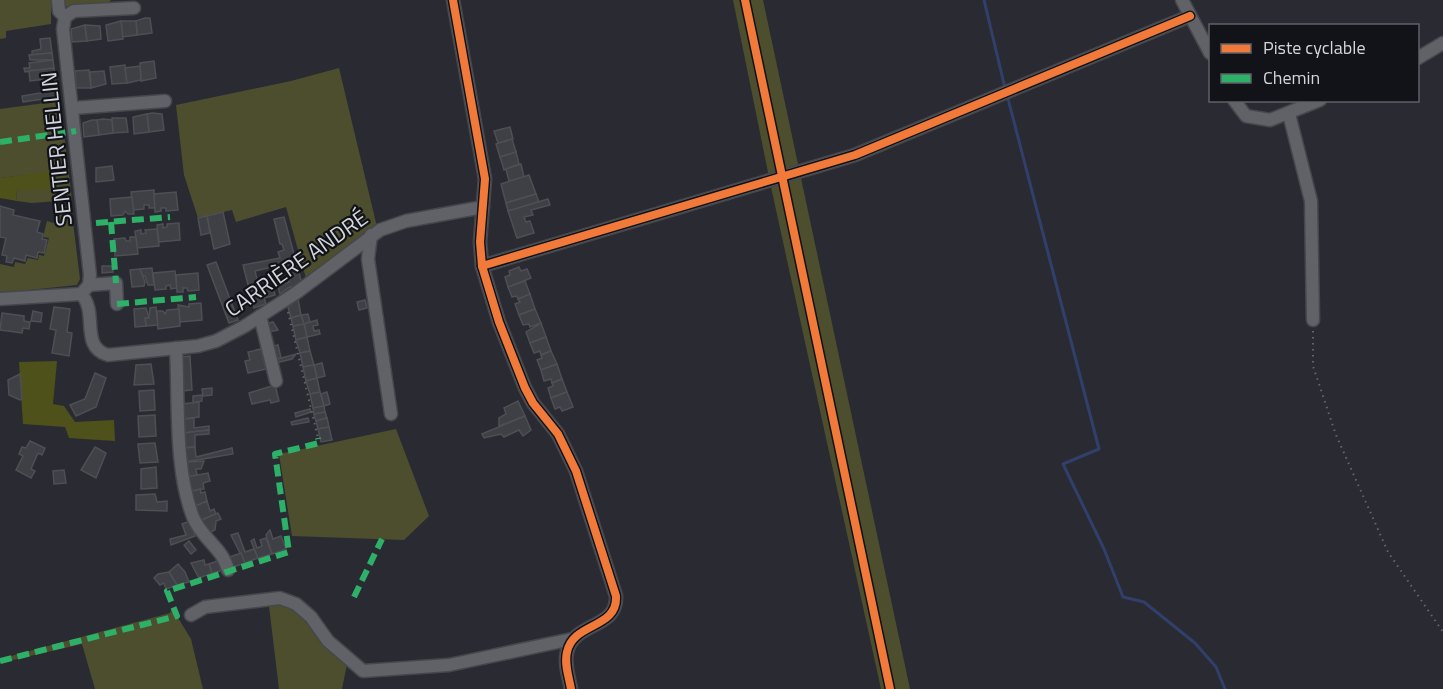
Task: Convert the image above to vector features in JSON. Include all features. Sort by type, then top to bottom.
[{"type":"street","name":"SENTIER HELLIN","points":[[58,0],[59,11],[65,17],[63,29],[90,224],[85,289]]},
{"type":"street","points":[[191,615],[205,607],[280,598],[296,604],[311,617],[328,641],[363,671],[449,665],[572,639],[610,616],[616,606],[615,590],[573,465],[558,434],[538,410],[525,388],[499,322],[482,266],[480,242],[485,179],[453,0]]},
{"type":"street","points":[[1182,0],[1209,51]]},
{"type":"street","points":[[65,17],[74,11],[134,8]]},
{"type":"street","points":[[482,266],[855,155],[1190,16]]},
{"type":"street","points":[[1419,57],[1443,43]]},
{"type":"street","points":[[74,108],[165,101]]},
{"type":"street","points":[[1235,102],[1246,116],[1270,120],[1316,102]]},
{"type":"street","points":[[1289,114],[1311,201],[1313,320]]},
{"type":"street","name":"CARRIÈRE ANDRÉ","points":[[85,289],[92,342],[97,351],[108,355],[216,341],[282,302],[371,235],[398,223],[483,207]]},
{"type":"street","points":[[371,235],[368,259],[391,414]]},
{"type":"street","points":[[0,299],[116,283],[117,304]]},
{"type":"street","points":[[260,316],[276,381]]},
{"type":"street","points":[[176,348],[183,477],[186,493],[197,526],[224,559],[228,570]]},
{"type":"street","points":[[572,639],[566,658],[572,689]]},
{"type":"path","points":[[282,302],[289,314],[318,438]]},
{"type":"path","points":[[1313,320],[1313,366],[1336,435],[1388,552],[1443,632]]},
{"type":"green space","points":[[0,0],[111,0],[107,5],[51,7],[51,24],[6,31],[6,38],[0,39]]},
{"type":"green space","points":[[733,0],[763,0],[910,689],[881,689],[771,187]]},
{"type":"green space","points":[[339,68],[377,227],[307,282],[286,207],[236,222],[232,210],[198,218],[184,175],[176,105],[291,81]]},
{"type":"green space","points":[[60,101],[72,200],[32,203],[17,201],[16,190],[51,172],[0,178],[0,109]]},
{"type":"green space","points":[[51,171],[52,189],[16,190],[17,201],[0,198],[0,178]]},
{"type":"green space","points":[[71,206],[80,279],[77,285],[0,293],[0,264],[14,267],[15,262],[25,264],[28,258],[38,260],[39,255],[44,256],[49,238],[43,237],[47,221],[53,223],[61,208]]},
{"type":"green space","points":[[57,361],[53,404],[64,406],[75,422],[114,420],[115,441],[69,438],[65,427],[23,424],[19,362]]},
{"type":"green space","points":[[396,429],[429,516],[404,540],[292,536],[279,454]]},
{"type":"green space","points":[[268,598],[296,604],[348,659],[342,689],[279,689]]},
{"type":"green space","points":[[172,608],[191,639],[203,689],[95,689],[82,644],[0,663],[0,659],[170,613]]},
{"type":"building","points":[[150,18],[152,33],[137,35],[136,21]]},
{"type":"building","points":[[121,21],[136,21],[137,35],[122,37]]},
{"type":"building","points":[[121,21],[123,39],[108,41],[106,25]]},
{"type":"building","points":[[85,25],[87,41],[72,42],[71,29]]},
{"type":"building","points":[[85,25],[100,26],[101,39],[87,41]]},
{"type":"building","points":[[50,38],[52,53],[32,55],[32,51],[41,49],[40,39]]},
{"type":"building","points":[[52,53],[53,60],[30,60],[29,55]]},
{"type":"building","points":[[53,60],[54,68],[25,72],[24,68],[30,68],[29,63]]},
{"type":"building","points":[[154,61],[156,78],[141,81],[140,63]]},
{"type":"building","points":[[125,65],[127,83],[112,84],[110,67]]},
{"type":"building","points":[[140,66],[141,80],[127,83],[125,68]]},
{"type":"building","points":[[54,68],[55,78],[30,81],[29,71]]},
{"type":"building","points":[[89,70],[91,88],[76,88],[75,71]]},
{"type":"building","points":[[104,71],[106,84],[91,88],[90,72]]},
{"type":"building","points":[[55,78],[57,97],[23,102],[22,96],[46,92],[44,79]]},
{"type":"building","points":[[147,114],[162,114],[164,130],[149,132]]},
{"type":"building","points":[[147,114],[149,132],[134,134],[133,117]]},
{"type":"building","points":[[112,118],[126,118],[128,132],[113,133]]},
{"type":"building","points":[[97,120],[112,120],[113,133],[99,135]]},
{"type":"building","points":[[97,120],[99,135],[84,137],[83,123]]},
{"type":"building","points":[[510,127],[513,139],[498,143],[494,131]]},
{"type":"building","points":[[512,139],[516,152],[500,157],[496,144]]},
{"type":"building","points":[[516,152],[519,164],[504,170],[500,157]]},
{"type":"building","points":[[521,164],[524,177],[509,181],[506,169]]},
{"type":"building","points":[[112,166],[114,180],[96,182],[96,168]]},
{"type":"building","points":[[529,175],[536,194],[506,203],[501,184]]},
{"type":"building","points":[[154,190],[155,208],[144,205],[144,209],[133,210],[131,192]]},
{"type":"building","points":[[176,192],[178,210],[166,211],[166,208],[161,208],[161,211],[155,212],[154,194]]},
{"type":"building","points":[[536,194],[539,202],[508,211],[506,203]]},
{"type":"building","points":[[132,197],[134,214],[128,214],[125,211],[123,215],[111,216],[110,199]]},
{"type":"building","points":[[548,199],[550,205],[531,210],[533,215],[524,217],[526,222],[530,221],[534,233],[517,238],[508,211]]},
{"type":"building","points":[[0,206],[14,210],[13,215],[40,221],[37,232],[43,234],[42,239],[47,240],[44,253],[38,252],[37,258],[26,255],[25,261],[14,258],[12,263],[6,262],[7,256],[2,255],[6,238],[0,237]]},
{"type":"building","points":[[223,212],[230,244],[214,249],[207,216]]},
{"type":"building","points":[[207,216],[210,233],[201,235],[198,218]]},
{"type":"building","points":[[284,217],[302,284],[288,288],[280,294],[278,286],[289,282],[284,264],[255,271],[260,291],[273,287],[275,295],[264,298],[266,304],[254,308],[243,265],[280,258],[278,252],[284,250],[280,244],[274,219]]},
{"type":"building","points":[[179,223],[180,240],[159,242],[157,225],[163,224],[163,228],[167,227],[167,224]]},
{"type":"building","points":[[157,229],[159,246],[137,248],[135,231],[141,230],[141,234],[146,233],[145,230]]},
{"type":"building","points":[[130,237],[136,237],[138,254],[115,256],[114,239],[125,238],[126,241],[130,241]]},
{"type":"building","points":[[216,262],[238,320],[229,323],[207,265]]},
{"type":"building","points":[[102,266],[112,266],[113,272],[102,273]]},
{"type":"building","points":[[519,267],[521,271],[527,269],[531,278],[508,287],[505,277],[510,275],[509,271]]},
{"type":"building","points":[[152,268],[154,285],[148,285],[145,276],[141,276],[140,269]]},
{"type":"building","points":[[140,269],[145,282],[144,286],[132,287],[130,270]]},
{"type":"building","points":[[175,271],[177,288],[171,289],[170,285],[166,286],[166,289],[155,290],[153,273]]},
{"type":"building","points":[[198,273],[199,290],[188,291],[187,288],[183,288],[183,292],[177,292],[176,275]]},
{"type":"building","points":[[525,281],[530,294],[518,299],[517,296],[512,297],[508,287]]},
{"type":"building","points":[[530,294],[535,309],[519,315],[515,304],[520,302],[518,299]]},
{"type":"building","points":[[298,299],[301,315],[291,318],[288,307]]},
{"type":"building","points":[[365,300],[367,308],[359,310],[357,302]]},
{"type":"building","points":[[201,303],[202,320],[180,322],[178,305],[189,307],[189,304]]},
{"type":"building","points":[[54,307],[70,309],[67,332],[72,333],[69,356],[52,353],[56,330],[50,329]]},
{"type":"building","points":[[156,307],[158,325],[146,326],[145,318],[149,318],[150,308]]},
{"type":"building","points":[[146,308],[149,318],[145,318],[146,326],[135,327],[134,309]]},
{"type":"building","points":[[179,309],[180,326],[158,329],[157,311],[163,311],[165,314],[167,310]]},
{"type":"building","points":[[535,309],[541,323],[530,327],[529,324],[523,325],[519,315]]},
{"type":"building","points":[[33,311],[42,313],[41,322],[31,321]]},
{"type":"building","points":[[2,313],[24,316],[24,321],[30,322],[29,329],[23,328],[22,333],[0,330]]},
{"type":"building","points":[[308,314],[310,322],[304,324],[301,315]]},
{"type":"building","points":[[301,315],[304,324],[293,326],[291,318]]},
{"type":"building","points":[[317,320],[318,325],[313,326],[314,331],[319,330],[320,334],[307,337],[304,324]]},
{"type":"building","points":[[273,322],[278,330],[268,332],[266,324]]},
{"type":"building","points":[[541,323],[546,337],[530,343],[526,332]]},
{"type":"building","points":[[304,324],[307,337],[296,340],[293,326]]},
{"type":"building","points":[[307,337],[310,351],[300,353],[296,340]]},
{"type":"building","points":[[546,337],[551,351],[541,355],[540,351],[534,353],[530,343]]},
{"type":"building","points":[[278,345],[281,358],[276,359],[274,346]]},
{"type":"building","points":[[261,349],[266,369],[248,373],[245,361],[250,360],[248,352]]},
{"type":"building","points":[[310,351],[314,365],[303,367],[300,353]]},
{"type":"building","points":[[551,351],[557,364],[541,370],[537,360],[542,358],[541,355]]},
{"type":"building","points":[[296,354],[292,359],[275,363],[274,360]]},
{"type":"building","points":[[190,356],[192,390],[181,391],[181,357]]},
{"type":"building","points":[[322,363],[325,376],[317,378],[314,365]]},
{"type":"building","points":[[151,364],[154,384],[134,385],[136,365]]},
{"type":"building","points":[[557,364],[562,379],[552,383],[551,379],[544,381],[541,370]]},
{"type":"building","points":[[314,365],[317,378],[306,381],[303,367]]},
{"type":"building","points":[[95,373],[106,378],[96,407],[76,416],[70,405],[85,399]]},
{"type":"building","points":[[20,374],[22,399],[20,400],[9,395],[8,380]]},
{"type":"building","points":[[317,378],[320,392],[310,394],[306,381]]},
{"type":"building","points":[[562,379],[567,392],[551,398],[548,388],[553,386],[552,383]]},
{"type":"building","points":[[275,385],[279,401],[271,403],[270,400],[252,404],[249,393]]},
{"type":"building","points":[[212,388],[212,395],[203,396],[202,389]]},
{"type":"building","points":[[154,390],[155,410],[140,411],[139,391]]},
{"type":"building","points":[[320,392],[324,406],[313,408],[310,394]]},
{"type":"building","points":[[327,392],[330,404],[324,406],[321,394]]},
{"type":"building","points":[[567,392],[573,407],[562,411],[560,407],[555,409],[551,398]]},
{"type":"building","points":[[202,395],[202,401],[193,403],[193,396]]},
{"type":"building","points":[[518,401],[525,416],[499,426],[499,418],[506,414],[504,408]]},
{"type":"building","points":[[199,402],[199,417],[183,419],[182,404]]},
{"type":"building","points":[[324,406],[325,412],[314,414],[313,408]]},
{"type":"building","points":[[310,409],[311,412],[296,417],[295,413]]},
{"type":"building","points":[[325,412],[327,418],[316,421],[314,414]]},
{"type":"building","points":[[155,415],[156,436],[139,437],[138,416]]},
{"type":"building","points":[[525,416],[531,430],[523,436],[519,430],[504,437],[501,434],[484,438],[482,434]]},
{"type":"building","points":[[194,418],[194,428],[209,426],[209,430],[183,433],[183,419]]},
{"type":"building","points":[[308,418],[309,422],[292,425],[291,422]]},
{"type":"building","points":[[327,418],[329,427],[318,429],[316,421]]},
{"type":"building","points":[[329,427],[332,440],[321,442],[318,429]]},
{"type":"building","points":[[209,430],[209,434],[195,435],[195,447],[184,448],[183,433]]},
{"type":"building","points":[[30,441],[45,448],[42,455],[38,453],[31,469],[35,471],[31,478],[16,470],[23,456],[19,454],[22,447],[26,448]]},
{"type":"building","points":[[155,443],[158,462],[140,463],[138,444]]},
{"type":"building","points":[[95,447],[106,453],[96,478],[81,470]]},
{"type":"building","points":[[195,447],[196,457],[232,448],[233,454],[185,462],[184,448]]},
{"type":"building","points":[[204,461],[201,469],[196,469],[197,475],[186,477],[185,462]]},
{"type":"building","points":[[156,467],[157,488],[141,489],[141,469]]},
{"type":"building","points":[[64,470],[66,483],[54,484],[53,471]]},
{"type":"building","points":[[208,473],[210,481],[203,483],[204,489],[189,492],[186,477]]},
{"type":"building","points":[[200,489],[201,493],[205,492],[207,501],[193,507],[189,492]]},
{"type":"building","points":[[155,494],[157,502],[167,501],[167,511],[136,510],[136,495]]},
{"type":"building","points":[[207,501],[210,511],[214,509],[216,514],[199,521],[193,507]]},
{"type":"building","points":[[218,513],[221,519],[216,521],[215,530],[205,534],[199,521]]},
{"type":"building","points":[[190,521],[195,536],[171,545],[170,539],[186,535],[182,524]]},
{"type":"building","points":[[270,530],[273,539],[281,536],[286,549],[272,554],[266,535]]},
{"type":"building","points":[[238,533],[245,552],[254,549],[258,558],[245,563],[231,535]]},
{"type":"building","points":[[266,538],[272,554],[258,558],[251,541],[254,539],[257,548],[262,546],[260,540]]},
{"type":"building","points":[[189,541],[196,550],[191,554],[184,545]]},
{"type":"building","points":[[241,553],[245,563],[230,568],[227,558]]},
{"type":"building","points":[[223,559],[227,569],[212,573],[209,564]]},
{"type":"building","points":[[204,560],[205,565],[209,564],[212,573],[199,578],[191,563]]},
{"type":"building","points":[[178,564],[185,572],[189,582],[177,585],[169,572]]},
{"type":"building","points":[[169,572],[177,585],[166,589],[164,583],[160,585],[154,578],[158,574]]},
{"type":"waterway","points":[[984,0],[1005,88]]},
{"type":"waterway","points":[[1007,95],[1099,449],[1063,464],[1104,549],[1123,597],[1144,602],[1195,643],[1216,667],[1225,689]]},
{"type":"marked path","points":[[0,142],[76,131]]},
{"type":"marked path","points":[[96,223],[170,217]]},
{"type":"marked path","points":[[111,222],[116,283]]},
{"type":"marked path","points":[[117,304],[196,297]]},
{"type":"marked path","points":[[0,661],[177,616],[167,591],[289,552],[275,454],[319,443],[318,438]]},
{"type":"marked path","points":[[354,597],[382,539]]},
{"type":"cycle path","points":[[453,0],[485,179],[480,242],[482,266],[499,322],[525,388],[533,403],[558,434],[576,471],[616,596],[615,607],[610,614],[577,635],[571,642],[566,661],[571,689]]},
{"type":"cycle path","points":[[745,0],[890,689]]},
{"type":"cycle path","points":[[482,266],[855,155],[1190,16]]}]
